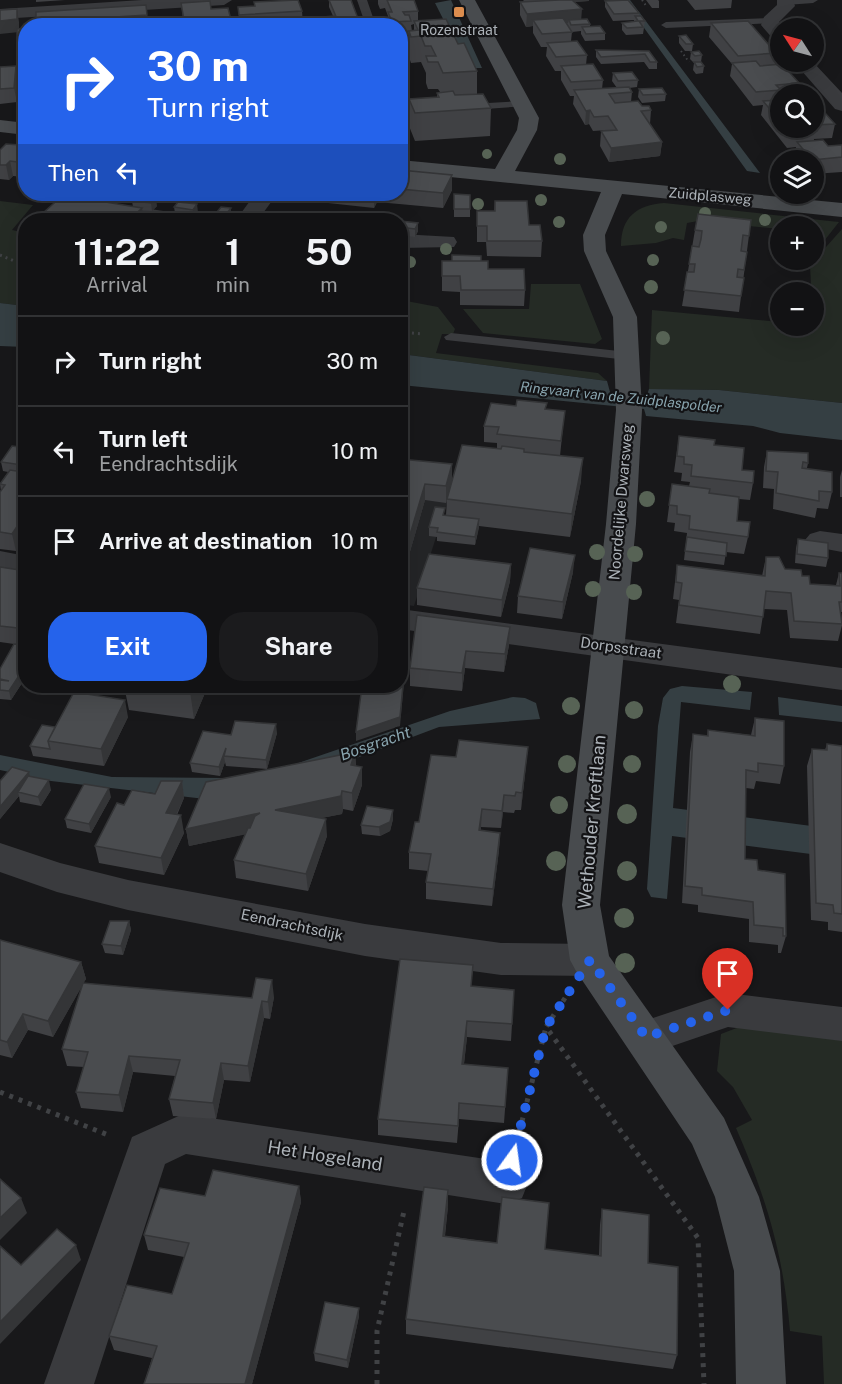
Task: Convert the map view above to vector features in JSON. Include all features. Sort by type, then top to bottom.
[{"type":"street","points":[[2,0],[0,13],[224,0]]},
{"type":"street","points":[[467,0],[523,104],[530,123],[502,176]]},
{"type":"street","points":[[773,18],[786,6],[785,1]]},
{"type":"street","points":[[812,72],[842,105]]},
{"type":"street","points":[[0,126],[18,128]]},
{"type":"street","name":"Zuidplasweg","points":[[408,167],[842,210]]},
{"type":"street","name":"Noordelijke Dwarsweg","points":[[607,647],[621,524],[629,399],[628,356],[625,317],[594,251],[594,235],[614,187]]},
{"type":"street","points":[[82,206],[129,213]]},
{"type":"street","points":[[408,241],[446,242]]},
{"type":"street","points":[[0,560],[18,564]]},
{"type":"street","name":"Dorpsstraat","points":[[408,620],[842,679]]},
{"type":"street","name":"Wethouder Kreftlaan","points":[[607,647],[581,905],[590,960],[646,1037],[709,1132],[737,1197],[757,1271],[761,1384]]},
{"type":"street","name":"Eendrachtsdijk","points":[[0,857],[57,877],[128,895],[207,908],[365,940],[501,959],[590,960]]},
{"type":"street","points":[[646,1037],[728,1010],[842,1024]]},
{"type":"street","name":"Het Hogeland","points":[[147,1150],[183,1134],[506,1183]]},
{"type":"street","points":[[69,1384],[147,1150]]},
{"type":"lane","points":[[362,0],[368,18]]},
{"type":"lane","points":[[785,1],[813,0]]},
{"type":"lane","points":[[666,25],[770,21]]},
{"type":"lane","points":[[408,111],[523,104]]},
{"type":"lane","points":[[451,337],[628,356]]},
{"type":"path","points":[[408,46],[422,45]]},
{"type":"path","points":[[0,255],[18,263]]},
{"type":"path","points":[[506,1183],[546,1027],[590,960]]},
{"type":"path","points":[[546,1027],[698,1238],[704,1384]]},
{"type":"path","points":[[0,1092],[147,1150]]},
{"type":"path","points":[[377,1384],[377,1331],[411,1168]]},
{"type":"shaded area","points":[[0,201],[33,205],[26,213],[18,213],[18,223],[12,230],[18,231],[18,305],[0,303]]},
{"type":"shaded area","points":[[664,203],[784,216],[770,216],[770,228],[698,221],[687,223],[684,240],[673,238],[656,243],[621,246],[627,220],[632,214],[654,204]]},
{"type":"shaded area","points":[[824,220],[839,222],[824,241]]},
{"type":"shaded area","points":[[842,229],[842,403],[719,390],[649,389],[652,310],[770,321],[770,336],[824,336],[824,282],[811,282],[810,270],[824,270],[824,249]]},
{"type":"shaded area","points":[[531,284],[580,284],[602,339],[595,344],[483,333],[463,309],[529,309]]},
{"type":"shaded area","points":[[408,301],[438,307],[455,329],[453,334],[442,334],[436,353],[598,373],[607,381],[408,355]]},
{"type":"shaded area","points":[[408,473],[455,478],[414,606],[408,605]]},
{"type":"shaded area","points":[[747,1024],[842,1035],[842,1384],[824,1384],[822,1336],[790,1331],[783,1276],[772,1227],[757,1179],[736,1128],[752,1120],[733,1087],[717,1071],[721,1034]]},
{"type":"water","points":[[451,0],[482,68],[468,68],[435,3]]},
{"type":"water","points":[[624,0],[630,0],[760,173],[747,171]]},
{"type":"water","points":[[0,303],[18,305],[18,347],[0,346]]},
{"type":"water","name":"Ringvaart van de Zuidplaspolder","points":[[408,355],[607,381],[610,392],[647,395],[649,389],[719,390],[842,403],[842,440],[780,433],[753,426],[646,416],[644,409],[408,386]]},
{"type":"water","points":[[682,686],[752,692],[750,710],[681,702],[673,808],[842,830],[842,858],[672,836],[667,899],[651,897],[647,889],[658,726],[663,698],[670,689]]},
{"type":"water","name":"Bosgracht","points":[[513,697],[525,698],[536,703],[540,719],[439,727],[306,777],[205,799],[51,781],[0,770],[0,755],[112,777],[225,778],[272,772],[450,711]]},
{"type":"water","points":[[778,697],[842,706],[842,722],[779,715]]},
{"type":"building","points":[[298,0],[302,11],[239,15],[238,7],[255,6],[254,2]]},
{"type":"building","points":[[329,0],[351,0],[358,18],[337,18]]},
{"type":"building","points":[[387,0],[414,0],[418,11],[403,12],[409,15],[411,21],[408,21],[408,18],[390,18],[388,12],[392,12]]},
{"type":"building","points":[[572,0],[582,9],[527,14],[520,2]]},
{"type":"building","points":[[628,0],[639,13],[614,14],[605,1]]},
{"type":"building","points":[[210,1],[211,9],[228,8],[230,18],[184,18],[181,3]]},
{"type":"building","points":[[146,5],[147,15],[36,18],[36,12]]},
{"type":"building","points":[[17,9],[17,19],[0,21],[0,10]]},
{"type":"building","points":[[334,16],[335,18],[312,18]]},
{"type":"building","points":[[635,16],[641,16],[645,21],[639,21],[643,27],[627,28],[622,23],[638,21]]},
{"type":"building","points":[[563,18],[572,32],[542,34],[533,20]]},
{"type":"building","points":[[446,19],[458,44],[464,43],[477,71],[443,73],[438,62],[428,62],[426,56],[436,56],[431,46],[425,46],[421,36],[411,37],[409,31],[418,30],[414,21]]},
{"type":"building","points":[[587,19],[590,24],[571,25],[569,20]]},
{"type":"building","points":[[748,21],[770,46],[770,53],[738,56],[711,23]]},
{"type":"building","points":[[600,26],[605,33],[586,34],[582,27]]},
{"type":"building","points":[[686,35],[693,44],[686,44],[679,36]]},
{"type":"building","points":[[577,41],[587,55],[556,57],[547,43]]},
{"type":"building","points":[[596,50],[649,51],[657,62],[650,62],[645,54],[601,57]]},
{"type":"building","points":[[699,51],[702,55],[695,56],[691,52]]},
{"type":"building","points":[[756,61],[760,66],[770,65],[770,72],[789,72],[799,83],[770,84],[770,91],[756,92],[732,63]]},
{"type":"building","points":[[694,62],[701,62],[704,66],[697,67]]},
{"type":"building","points":[[593,64],[603,80],[571,82],[561,66]]},
{"type":"building","points":[[16,66],[14,88],[0,89],[0,67]]},
{"type":"building","points":[[632,72],[638,80],[618,81],[613,73]]},
{"type":"building","points":[[629,87],[632,92],[609,94],[615,103],[638,101],[642,106],[649,106],[651,110],[641,111],[662,142],[611,148],[601,131],[617,130],[608,116],[594,117],[590,110],[586,111],[574,90]]},
{"type":"building","points":[[662,88],[666,94],[643,95],[639,89]]},
{"type":"building","points":[[453,91],[455,95],[483,94],[491,108],[415,113],[409,99],[439,97],[437,93]]},
{"type":"building","points":[[763,101],[770,101],[770,109]]},
{"type":"building","points":[[824,112],[835,124],[824,124]]},
{"type":"building","points":[[823,140],[828,146],[842,145],[842,157],[824,159],[824,150],[804,150],[797,142]]},
{"type":"building","points":[[6,144],[18,145],[18,162],[10,161],[6,165],[0,165],[0,150]]},
{"type":"building","points":[[408,171],[452,175],[443,193],[408,190]]},
{"type":"building","points":[[454,194],[470,195],[470,209],[454,209]]},
{"type":"building","points":[[56,201],[99,201],[142,208],[137,213],[43,213]]},
{"type":"building","points":[[495,201],[527,201],[529,225],[540,225],[542,241],[487,241],[487,226],[477,226],[477,211],[495,211]]},
{"type":"building","points":[[178,202],[197,204],[193,210],[174,207]]},
{"type":"building","points":[[221,207],[231,208],[227,213],[217,212]]},
{"type":"building","points":[[698,214],[751,220],[749,236],[743,235],[741,251],[747,252],[744,270],[738,269],[737,277],[744,278],[741,296],[684,290],[687,272],[694,272],[695,264],[689,264],[692,246],[699,247],[701,239],[702,231],[695,230]]},
{"type":"building","points":[[408,222],[418,223],[415,229],[408,228]]},
{"type":"building","points":[[452,255],[481,256],[481,261],[452,261]]},
{"type":"building","points":[[442,261],[488,261],[488,269],[524,269],[525,290],[461,290],[460,276],[442,276]]},
{"type":"building","points":[[517,400],[547,403],[545,409],[565,411],[561,441],[497,434],[499,427],[484,426],[491,403],[516,406]]},
{"type":"building","points":[[679,436],[715,440],[714,445],[744,448],[742,470],[754,471],[753,483],[691,476],[692,465],[684,464],[684,457],[677,456]]},
{"type":"building","points":[[462,445],[501,449],[502,446],[524,449],[524,452],[583,458],[572,514],[447,499]]},
{"type":"building","points":[[12,446],[18,447],[18,464],[1,462]]},
{"type":"building","points":[[767,451],[808,453],[808,463],[803,462],[802,468],[832,472],[832,492],[819,491],[819,501],[776,493],[778,472],[766,471]]},
{"type":"building","points":[[408,460],[452,464],[446,486],[425,484],[409,538]]},
{"type":"building","points":[[10,470],[18,471],[18,525],[12,534],[0,532],[0,492],[5,485],[0,484]]},
{"type":"building","points":[[672,484],[710,489],[709,493],[739,497],[737,521],[750,522],[748,537],[689,529],[690,516],[677,514],[677,506],[669,505]]},
{"type":"building","points":[[435,507],[445,508],[443,515],[479,519],[475,537],[437,532],[438,528],[429,527]]},
{"type":"building","points":[[687,537],[727,543],[726,556],[685,551]]},
{"type":"building","points":[[798,539],[828,543],[828,558],[797,554]]},
{"type":"building","points":[[530,548],[575,555],[563,602],[518,596]]},
{"type":"building","points":[[429,554],[511,564],[502,600],[417,588]]},
{"type":"building","points":[[766,557],[779,557],[785,569],[801,570],[802,576],[809,576],[810,584],[840,586],[839,573],[842,573],[842,602],[839,602],[842,624],[794,621],[791,593],[766,591],[763,617],[679,605],[682,583],[676,582],[677,565],[765,576]]},
{"type":"building","points":[[0,567],[18,570],[18,628],[0,626]]},
{"type":"building","points":[[417,615],[510,627],[505,654],[466,651],[462,673],[410,668]]},
{"type":"building","points":[[14,644],[18,644],[18,677],[9,691],[0,690],[0,680],[9,681],[0,679],[0,669]]},
{"type":"building","points":[[73,693],[125,700],[101,749],[48,741]]},
{"type":"building","points":[[361,693],[402,693],[400,717],[356,732]]},
{"type":"building","points":[[755,718],[784,721],[784,766],[758,763],[758,772],[746,770],[745,859],[757,860],[758,870],[785,874],[786,936],[783,936],[783,928],[754,925],[753,902],[702,895],[702,888],[685,886],[693,734],[708,736],[708,730],[755,736]]},
{"type":"building","points":[[235,721],[276,724],[266,760],[224,756],[226,748],[219,767],[190,763],[203,731],[231,735]]},
{"type":"building","points":[[42,725],[55,727],[48,741],[50,749],[30,746]]},
{"type":"building","points":[[459,740],[528,747],[522,793],[516,792],[515,796],[504,795],[502,811],[482,809],[479,830],[500,833],[493,889],[426,882],[431,854],[409,852],[415,822],[419,822],[431,755],[456,757]]},
{"type":"building","points":[[827,744],[842,746],[842,914],[834,913],[833,905],[816,903],[812,749],[827,750]]},
{"type":"building","points":[[355,752],[351,765],[362,767],[352,793],[342,791],[341,796],[275,810],[326,819],[306,874],[234,860],[248,828],[255,816],[260,813],[186,829],[206,782]]},
{"type":"building","points":[[12,767],[29,772],[0,807],[0,781]]},
{"type":"building","points":[[28,776],[49,780],[38,797],[18,792]]},
{"type":"building","points":[[161,781],[182,781],[166,813],[181,815],[161,858],[95,846],[117,803],[124,805],[132,790],[155,794]]},
{"type":"building","points":[[84,784],[109,788],[89,824],[65,819]]},
{"type":"building","points":[[367,806],[393,810],[390,822],[379,827],[361,825]]},
{"type":"building","points":[[110,921],[129,921],[121,946],[102,944]]},
{"type":"building","points":[[0,940],[81,962],[48,1021],[23,1014],[7,1042],[0,1040]]},
{"type":"building","points":[[400,959],[473,965],[471,986],[514,990],[512,1024],[467,1021],[462,1064],[508,1068],[505,1107],[459,1103],[458,1126],[378,1119]]},
{"type":"building","points":[[256,978],[272,980],[268,1002],[262,1001],[248,1066],[221,1063],[213,1103],[169,1099],[180,1060],[129,1056],[119,1095],[76,1092],[88,1052],[62,1049],[83,983],[252,998]]},
{"type":"building","points":[[213,1170],[299,1186],[245,1384],[144,1384],[157,1346],[109,1336],[127,1285],[172,1294],[189,1243],[144,1235],[160,1188],[205,1196]]},
{"type":"building","points":[[0,1179],[21,1198],[0,1218]]},
{"type":"building","points":[[424,1187],[448,1190],[443,1236],[471,1240],[497,1243],[502,1197],[549,1203],[545,1249],[601,1256],[602,1209],[649,1215],[648,1263],[678,1267],[677,1355],[406,1319]]},
{"type":"building","points":[[57,1229],[76,1245],[0,1322],[0,1246],[21,1265]]},
{"type":"building","points":[[325,1302],[359,1308],[347,1360],[314,1353]]},
{"type":"place","name":"Rozenstraat","points":[[459,12]]},
{"type":"route","points":[[512,1160],[546,1027],[590,960],[646,1037],[728,1010]]}]
